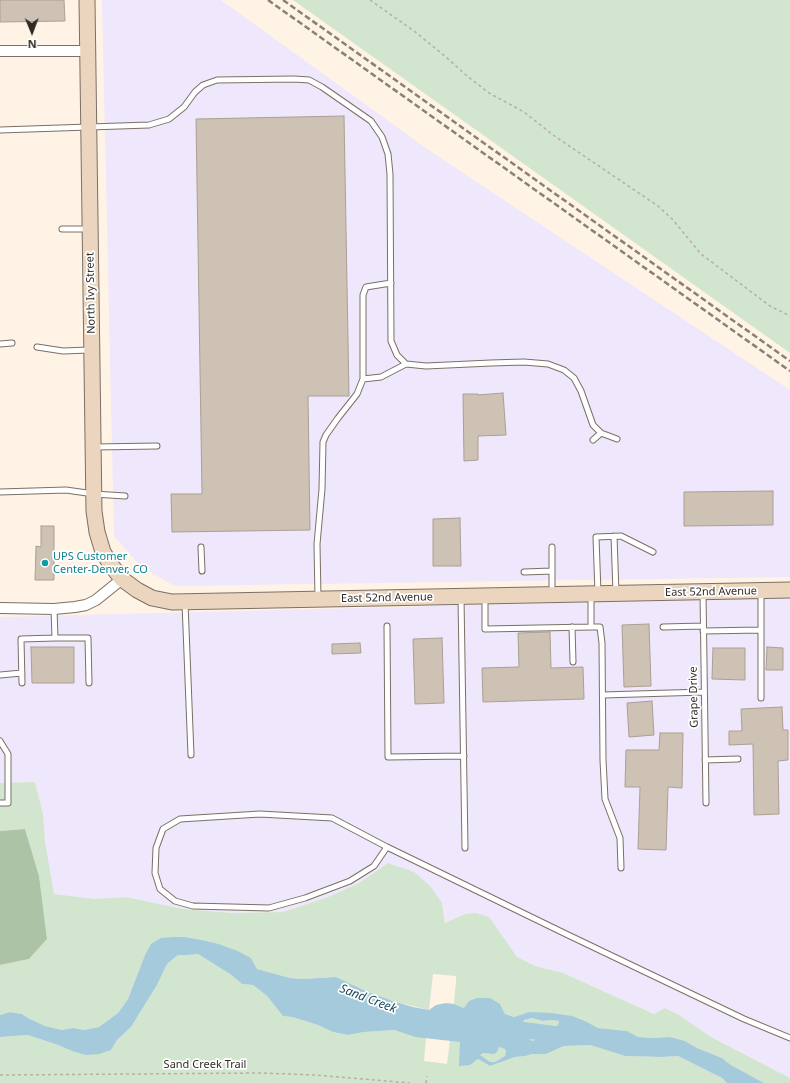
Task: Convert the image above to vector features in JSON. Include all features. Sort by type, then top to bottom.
[{"type":"street","name":"North Ivy Street","points":[[87,0],[94,511],[97,532],[103,552],[122,579]]},
{"type":"street","points":[[0,51],[88,51]]},
{"type":"street","points":[[0,608],[54,609],[86,605],[96,600],[122,579]]},
{"type":"street","name":"East 52nd Avenue","points":[[122,579],[137,590],[152,598],[172,602],[790,590]]},
{"type":"lane","points":[[0,130],[149,124],[169,118],[184,107],[195,92],[203,85],[217,80],[294,79],[309,80],[322,86],[371,121],[382,137],[388,154],[390,174],[392,341],[397,355],[406,364]]},
{"type":"lane","points":[[62,229],[90,228]]},
{"type":"lane","points":[[318,599],[317,544],[322,489],[323,442],[326,435],[358,394],[363,379],[363,295],[366,287],[391,282]]},
{"type":"lane","points":[[0,344],[12,343]]},
{"type":"lane","points":[[37,347],[63,351],[92,350]]},
{"type":"lane","points":[[363,379],[382,377],[406,364],[426,366],[524,362],[548,364],[564,370],[574,378],[582,391],[592,425],[601,433],[617,439]]},
{"type":"lane","points":[[593,440],[601,433]]},
{"type":"lane","points":[[94,447],[157,446]]},
{"type":"lane","points":[[0,492],[66,490],[125,496]]},
{"type":"lane","points":[[614,536],[616,594]]},
{"type":"lane","points":[[591,627],[596,537],[621,536],[653,552]]},
{"type":"lane","points":[[201,547],[202,571]]},
{"type":"lane","points":[[552,547],[552,595]]},
{"type":"lane","points":[[524,572],[552,572]]},
{"type":"lane","points":[[760,590],[761,698]]},
{"type":"lane","name":"Grape Drive","points":[[702,592],[706,803]]},
{"type":"lane","points":[[485,596],[485,629],[600,627],[602,643],[603,760],[605,799],[620,838],[621,868]]},
{"type":"lane","points":[[461,597],[466,848]]},
{"type":"lane","points":[[185,602],[191,755]]},
{"type":"lane","points":[[54,609],[55,638]]},
{"type":"lane","points":[[387,626],[388,757],[464,756]]},
{"type":"lane","points":[[572,627],[573,662]]},
{"type":"lane","points":[[663,627],[761,630]]},
{"type":"lane","points":[[22,683],[22,639],[88,638],[89,683]]},
{"type":"lane","points":[[0,675],[22,673]]},
{"type":"lane","points":[[603,695],[704,692]]},
{"type":"lane","points":[[0,741],[8,754],[8,803],[0,803]]},
{"type":"lane","points":[[705,760],[738,759]]},
{"type":"lane","points":[[386,847],[374,866],[350,881],[305,898],[269,908],[193,906],[175,901],[160,889],[155,873],[156,848],[163,829],[180,819],[260,814],[332,818],[386,847],[559,931],[730,1012],[790,1038]]},
{"type":"path","points":[[370,0],[446,57],[489,93],[524,112],[553,135],[658,206],[673,220],[702,254],[770,306],[790,316]]},
{"type":"path","name":"Sand Creek Trail","points":[[0,1075],[262,1073],[314,1075],[410,1083]]},
{"type":"path","points":[[426,1083],[427,1076]]},
{"type":"shaded area","points":[[102,0],[221,0],[430,151],[790,390],[790,577],[175,586],[141,567],[114,536]]},
{"type":"shaded area","points":[[790,597],[790,1078],[711,1037],[666,1008],[654,1014],[563,973],[535,966],[517,957],[495,926],[465,914],[445,923],[442,903],[388,863],[359,883],[328,897],[283,912],[233,913],[183,909],[126,897],[95,899],[53,894],[45,842],[43,814],[35,782],[0,783],[0,617]]},
{"type":"green space","points":[[293,0],[790,0],[790,353]]},
{"type":"green space","points":[[35,782],[43,814],[45,842],[54,894],[95,899],[126,897],[183,909],[233,913],[283,912],[328,897],[359,883],[388,863],[414,872],[430,886],[442,903],[445,923],[465,914],[476,913],[489,917],[517,957],[535,966],[563,973],[654,1014],[665,1008],[679,1015],[711,1037],[790,1078],[790,1083],[764,1083],[731,1065],[722,1058],[697,1048],[685,1041],[670,1037],[638,1037],[627,1031],[598,1028],[587,1022],[529,1012],[514,1017],[505,1014],[500,1004],[464,1008],[454,1004],[456,976],[433,974],[429,1010],[393,1001],[368,992],[336,977],[302,979],[290,978],[257,969],[251,958],[238,951],[219,944],[185,937],[145,955],[128,999],[118,1013],[99,1027],[84,1030],[73,1028],[62,1030],[45,1026],[22,1014],[10,1012],[0,1015],[0,965],[29,959],[47,939],[39,876],[25,829],[0,831],[0,783]]},
{"type":"green space","points":[[25,829],[39,876],[47,939],[29,959],[0,965],[0,831]]},
{"type":"green space","points":[[198,954],[230,974],[242,984],[253,985],[267,996],[283,1016],[292,1017],[318,1025],[333,1032],[348,1035],[364,1032],[394,1030],[415,1037],[426,1037],[424,1061],[447,1064],[450,1040],[460,1042],[460,1066],[478,1059],[490,1066],[515,1057],[532,1054],[546,1054],[564,1046],[590,1045],[625,1056],[678,1056],[722,1078],[727,1083],[0,1083],[0,1037],[28,1035],[72,1051],[111,1050],[117,1040],[131,1027],[157,985],[167,964],[178,955]]},
{"type":"green space","points":[[532,1018],[543,1021],[559,1021],[558,1025],[546,1036],[532,1041],[521,1032],[525,1019]]},
{"type":"green space","points":[[499,1047],[505,1049],[505,1056],[495,1062],[490,1062],[480,1055]]},
{"type":"water","points":[[185,937],[219,944],[238,951],[251,958],[257,969],[290,978],[302,979],[336,977],[368,992],[413,1007],[429,1010],[436,1005],[446,1003],[464,1008],[469,1001],[477,998],[490,998],[500,1004],[505,1014],[514,1017],[529,1012],[551,1013],[572,1016],[598,1028],[627,1031],[638,1037],[670,1037],[685,1041],[697,1048],[722,1058],[731,1065],[764,1083],[727,1083],[722,1078],[678,1056],[625,1056],[590,1045],[564,1046],[546,1054],[532,1054],[515,1057],[490,1066],[478,1059],[470,1065],[459,1066],[460,1042],[415,1037],[394,1030],[364,1032],[348,1035],[333,1032],[318,1025],[292,1017],[283,1016],[267,996],[253,985],[242,984],[230,974],[198,954],[178,955],[167,964],[157,985],[131,1027],[117,1040],[111,1050],[99,1054],[86,1055],[28,1035],[0,1037],[0,1015],[10,1012],[22,1014],[45,1026],[62,1030],[73,1028],[84,1030],[99,1027],[118,1013],[128,999],[145,955],[151,944],[161,938]],"holes":[[[532,1018],[543,1021],[559,1021],[558,1025],[546,1036],[532,1041],[521,1032],[524,1020]],[[499,1047],[505,1049],[505,1056],[495,1062],[490,1062],[480,1055],[484,1053],[494,1054],[497,1052]]]},
{"type":"building","points":[[0,0],[64,0],[65,21],[0,22]]},
{"type":"building","points":[[344,116],[349,396],[308,396],[310,530],[172,532],[171,494],[202,494],[196,119]]},
{"type":"building","points":[[503,393],[506,435],[478,436],[478,460],[464,461],[463,394],[478,395]]},
{"type":"building","points":[[773,491],[773,525],[684,526],[684,492]]},
{"type":"building","points":[[460,518],[461,566],[433,566],[433,519]]},
{"type":"building","name":"UPS Customer Center-Denver, CO","points":[[41,526],[54,526],[54,580],[35,580],[36,546],[41,547]]},
{"type":"building","points":[[649,624],[651,686],[624,687],[622,625]]},
{"type":"building","points":[[550,632],[551,668],[583,667],[584,699],[483,702],[482,668],[519,667],[518,633]]},
{"type":"building","points":[[442,638],[444,703],[415,704],[413,639]]},
{"type":"building","points":[[360,643],[361,653],[332,654],[332,644]]},
{"type":"building","points":[[31,647],[74,647],[74,683],[32,683]]},
{"type":"building","points":[[767,647],[783,648],[783,670],[766,670]]},
{"type":"building","points":[[713,648],[745,648],[745,680],[712,679]]},
{"type":"building","points":[[652,701],[654,735],[629,737],[627,703]]},
{"type":"building","points":[[782,707],[783,730],[788,730],[788,760],[778,761],[779,814],[754,815],[753,744],[729,745],[729,731],[742,731],[741,709]]},
{"type":"building","points":[[660,733],[683,733],[682,788],[668,787],[666,850],[638,849],[640,787],[625,787],[626,750],[659,750]]},
{"type":"waterway","name":"Sand Creek","points":[[501,1027],[569,1036]]},
{"type":"railway","points":[[268,0],[790,371]]},
{"type":"railway","points":[[283,0],[790,361]]},
{"type":"place","name":"UPS Customer Center-Denver, CO","points":[[45,563]]}]
